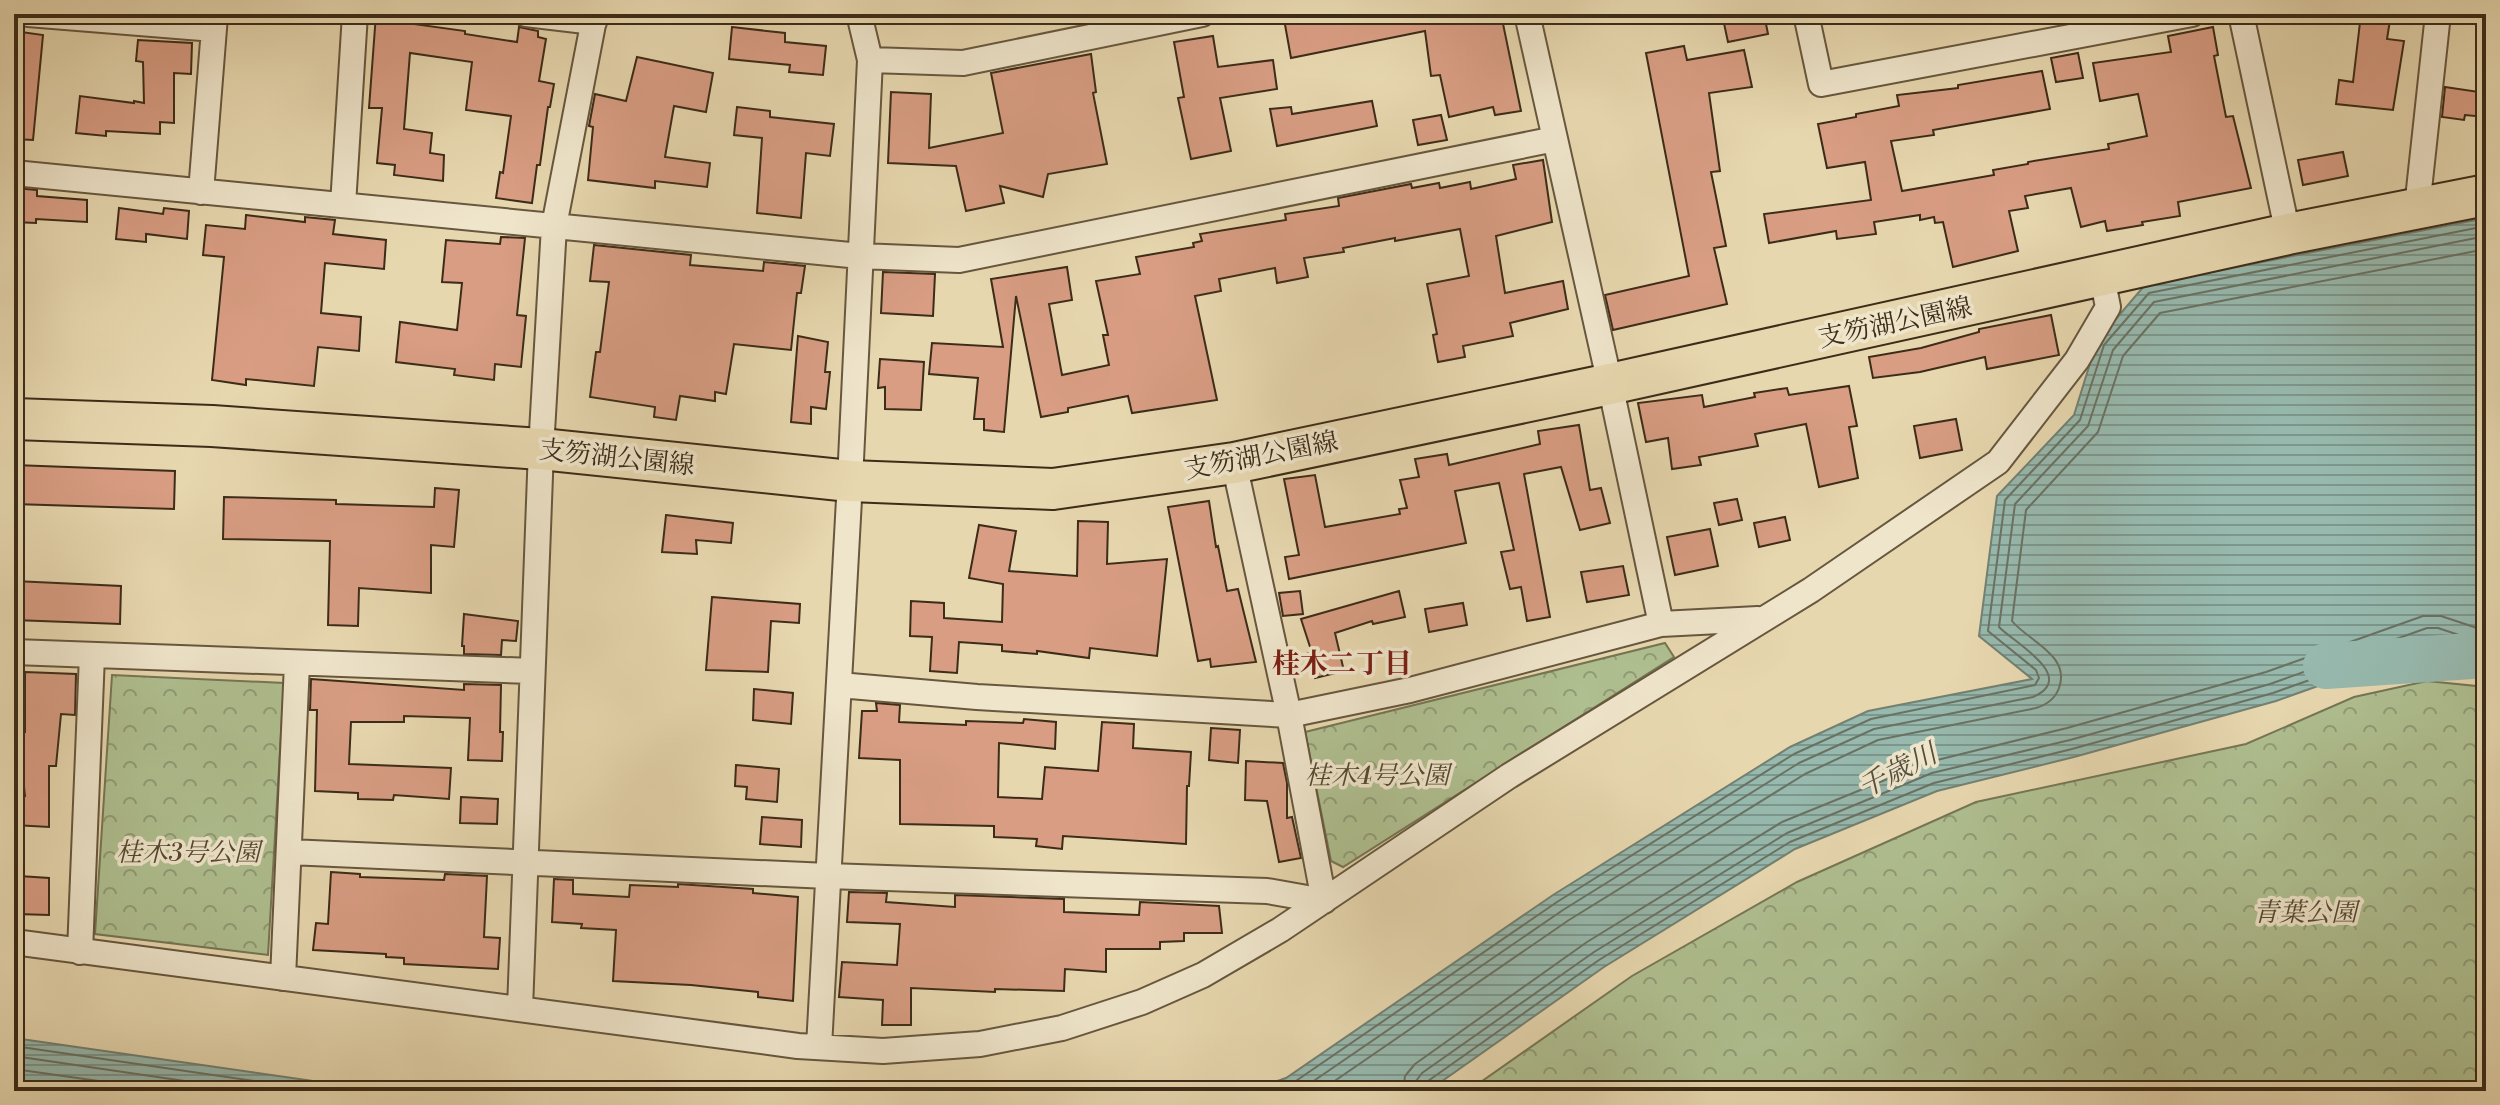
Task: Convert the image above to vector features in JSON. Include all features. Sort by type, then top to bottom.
[{"type":"main road","name":"支笏湖公園線","points":[[14,419],[212,426],[541,449],[850,481],[1053,489],[1234,463],[1610,384],[2288,234],[2486,195]]},
{"type":"street","points":[[28,14],[215,22],[201,192]]},
{"type":"street","points":[[343,205],[355,14]]},
{"type":"street","points":[[520,1009],[541,449],[554,226],[594,18],[526,14]]},
{"type":"street","points":[[819,1047],[870,60],[859,14]]},
{"type":"street","points":[[870,60],[963,63],[1202,14]]},
{"type":"street","points":[[1527,14],[1661,624]]},
{"type":"street","points":[[1806,14],[1821,84],[2192,14]]},
{"type":"street","points":[[2241,14],[2288,234]]},
{"type":"street","points":[[2417,208],[2438,14]]},
{"type":"street","points":[[14,173],[860,256],[959,260],[1555,139]]},
{"type":"street","points":[[14,942],[819,1047],[883,1051],[980,1044],[1062,1028],[1142,1002],[1203,975],[1280,930],[1509,776],[1811,590],[1998,462],[2077,360],[2108,307],[2102,277]]},
{"type":"street","points":[[1234,463],[1289,715],[1324,901]]},
{"type":"street","points":[[839,685],[977,697],[1289,715],[1410,690],[1661,624],[1760,619]]},
{"type":"street","points":[[14,652],[532,671]]},
{"type":"street","points":[[80,952],[92,655]]},
{"type":"street","points":[[283,978],[297,663]]},
{"type":"street","points":[[289,852],[828,876],[1267,891],[1324,901]]},
{"type":"green space","name":"桂木4号公園","points":[[1665,643],[1674,657],[1343,867],[1331,861],[1305,732]]},
{"type":"green space","name":"桂木3号公園","points":[[112,675],[284,683],[268,955],[95,934]]},
{"type":"green space","name":"青葉公園","points":[[2427,681],[2486,687],[2486,1091],[1468,1091],[1632,976],[1797,882],[1976,802],[2246,744],[2354,697]]},
{"type":"water","points":[[2486,218],[2486,663],[2433,645],[2276,701],[1937,791],[1795,849],[1604,967],[1428,1091],[1249,1091],[1286,1078],[1553,895],[1790,747],[1868,711],[2032,679],[1979,636],[1997,496],[2074,415],[2097,341],[2145,285]]},
{"type":"water","points":[[14,1038],[348,1086],[381,1091],[14,1091]]},
{"type":"building","points":[[376,14],[400,16],[399,22],[517,42],[519,27],[538,31],[538,37],[546,39],[539,81],[554,84],[532,203],[496,198],[511,116],[466,110],[472,62],[410,53],[404,129],[432,133],[430,153],[444,155],[443,181],[394,175],[395,165],[377,163],[382,108],[369,108]]},
{"type":"building","points":[[1313,14],[1501,14],[1521,111],[1495,115],[1493,107],[1449,117],[1440,75],[1431,76],[1425,31],[1291,58],[1284,19]]},
{"type":"building","points":[[1722,14],[1764,14],[1768,34],[1728,42]]},
{"type":"building","points":[[2361,14],[2391,14],[2387,39],[2404,41],[2393,110],[2336,104],[2339,80],[2353,82]]},
{"type":"building","points":[[732,27],[785,33],[785,42],[826,46],[823,75],[789,72],[790,65],[729,59]]},
{"type":"building","points":[[2213,27],[2218,55],[2214,56],[2226,117],[2233,116],[2251,188],[2178,202],[2180,216],[2107,231],[2105,221],[2081,227],[2071,188],[2025,196],[2028,208],[2009,211],[2018,251],[1953,267],[1943,222],[1935,223],[1934,217],[1920,220],[1920,215],[1874,222],[1876,234],[1837,239],[1836,231],[1769,243],[1764,214],[1871,200],[1865,162],[1827,168],[1818,124],[1899,106],[1897,95],[1958,88],[1958,85],[2042,71],[2050,109],[1933,130],[1934,135],[1891,141],[1902,191],[1994,175],[1993,170],[2028,162],[2109,149],[2108,144],[2147,136],[2138,94],[2100,101],[2093,63],[2171,52],[2168,36]]},
{"type":"building","points":[[14,31],[43,35],[33,140],[14,139]]},
{"type":"building","points":[[1213,36],[1218,67],[1273,60],[1277,89],[1220,98],[1231,151],[1191,159],[1178,98],[1184,97],[1174,42]]},
{"type":"building","points":[[138,40],[192,43],[191,74],[174,73],[174,123],[160,122],[160,134],[106,131],[106,136],[76,133],[80,96],[144,103],[143,62],[136,61]]},
{"type":"building","points":[[1684,46],[1687,60],[1744,50],[1752,87],[1709,93],[1720,171],[1711,172],[1726,246],[1714,248],[1727,304],[1613,330],[1605,295],[1689,276],[1646,53]]},
{"type":"building","points":[[2078,53],[2083,78],[2056,82],[2051,58]]},
{"type":"building","points":[[1091,54],[1096,92],[1093,93],[1107,164],[1048,174],[1043,197],[1000,186],[1004,203],[966,211],[956,166],[888,163],[891,92],[931,94],[929,148],[1003,133],[991,73]]},
{"type":"building","points":[[637,57],[713,73],[706,112],[674,106],[665,157],[710,163],[707,187],[655,181],[655,188],[588,180],[593,127],[589,126],[595,94],[626,101]]},
{"type":"building","points":[[2445,87],[2486,93],[2486,117],[2465,115],[2464,120],[2442,117]]},
{"type":"building","points":[[1372,101],[1377,126],[1277,146],[1270,109],[1291,107],[1292,114]]},
{"type":"building","points":[[737,107],[770,111],[770,117],[834,124],[830,156],[806,153],[801,218],[757,213],[762,138],[734,135]]},
{"type":"building","points":[[1441,115],[1447,140],[1418,145],[1413,120]]},
{"type":"building","points":[[2343,152],[2348,176],[2303,185],[2298,160]]},
{"type":"building","points":[[1543,160],[1552,222],[1496,236],[1505,293],[1563,281],[1568,309],[1510,323],[1513,336],[1463,346],[1465,357],[1438,362],[1433,335],[1437,334],[1427,284],[1469,276],[1460,229],[1395,241],[1395,238],[1343,248],[1344,252],[1304,258],[1308,277],[1277,283],[1275,268],[1219,279],[1221,291],[1195,296],[1217,400],[1132,413],[1128,396],[1068,408],[1068,412],[1041,417],[1016,296],[1004,432],[984,430],[984,419],[974,419],[978,378],[929,374],[932,343],[1003,347],[991,279],[1067,267],[1072,300],[1049,304],[1062,375],[1109,365],[1103,335],[1108,335],[1096,281],[1140,274],[1136,257],[1194,247],[1193,243],[1202,241],[1200,234],[1286,220],[1285,214],[1339,206],[1338,198],[1411,184],[1412,188],[1439,183],[1440,188],[1470,182],[1471,189],[1516,179],[1513,165]]},
{"type":"building","points":[[14,188],[37,190],[37,196],[87,200],[87,222],[36,219],[36,223],[14,222]]},
{"type":"building","points":[[119,208],[163,214],[164,208],[189,211],[187,239],[146,234],[146,242],[116,239]]},
{"type":"building","points":[[246,215],[305,222],[305,217],[335,220],[333,234],[386,240],[384,269],[325,263],[321,313],[361,317],[359,351],[318,347],[314,386],[246,379],[246,385],[212,380],[224,257],[203,255],[206,225],[245,229]]},
{"type":"building","points":[[501,237],[525,238],[517,315],[526,316],[521,367],[495,364],[494,380],[454,375],[455,369],[396,362],[400,322],[457,330],[462,283],[442,282],[446,240],[500,244]]},
{"type":"building","points":[[594,245],[691,255],[690,265],[763,271],[764,262],[805,266],[801,293],[797,293],[791,350],[734,344],[726,394],[715,392],[715,401],[680,396],[676,420],[654,417],[655,407],[590,397],[596,352],[600,352],[609,282],[590,281]]},
{"type":"building","points":[[883,272],[935,274],[933,316],[881,313]]},
{"type":"building","points":[[2051,315],[2059,355],[1987,369],[1985,357],[1920,372],[1873,378],[1869,357],[1921,348],[1979,332],[1979,329]]},
{"type":"building","points":[[798,336],[828,342],[825,372],[830,372],[826,409],[811,407],[811,424],[791,422]]},
{"type":"building","points":[[880,359],[924,362],[921,410],[885,409],[885,387],[878,388]]},
{"type":"building","points":[[1849,386],[1857,426],[1849,427],[1858,478],[1819,487],[1806,424],[1755,434],[1758,446],[1699,457],[1701,465],[1672,469],[1668,438],[1646,442],[1638,403],[1702,395],[1704,407],[1755,397],[1754,393],[1787,388],[1789,395]]},
{"type":"building","points":[[1956,419],[1962,450],[1920,458],[1914,426]]},
{"type":"building","points":[[1579,425],[1590,490],[1601,488],[1610,523],[1580,530],[1561,467],[1524,474],[1550,617],[1527,621],[1521,587],[1510,589],[1501,552],[1514,550],[1499,483],[1455,491],[1466,543],[1289,579],[1285,557],[1299,555],[1284,479],[1315,475],[1325,527],[1400,514],[1399,509],[1407,508],[1400,480],[1419,477],[1415,459],[1447,454],[1449,465],[1540,444],[1538,431]]},
{"type":"building","points":[[14,465],[175,471],[174,509],[14,504]]},
{"type":"building","points":[[435,488],[459,490],[454,547],[431,545],[431,593],[359,588],[358,626],[328,625],[330,541],[223,539],[224,497],[434,507]]},
{"type":"building","points":[[1737,499],[1742,520],[1719,525],[1714,503]]},
{"type":"building","points":[[1209,501],[1227,591],[1238,589],[1256,662],[1211,667],[1210,659],[1198,661],[1168,507]]},
{"type":"building","points":[[666,515],[733,523],[731,543],[696,540],[697,554],[662,552]]},
{"type":"building","points":[[1785,517],[1790,540],[1759,547],[1754,523]]},
{"type":"building","points":[[1078,521],[1108,522],[1107,564],[1167,559],[1157,656],[1090,648],[1089,658],[1037,651],[1037,654],[1002,651],[1002,645],[959,642],[957,673],[930,671],[932,637],[910,636],[911,601],[944,603],[944,618],[1002,622],[1003,584],[969,578],[979,525],[1016,531],[1009,571],[1077,576]]},
{"type":"building","points":[[1710,529],[1718,566],[1675,575],[1667,537]]},
{"type":"building","points":[[1623,566],[1629,595],[1587,602],[1581,572]]},
{"type":"building","points":[[14,581],[121,586],[120,624],[14,620]]},
{"type":"building","points":[[1300,591],[1303,614],[1283,616],[1279,593]]},
{"type":"building","points":[[1399,591],[1405,617],[1373,624],[1372,621],[1335,633],[1344,671],[1315,678],[1308,653],[1312,653],[1301,619]]},
{"type":"building","points":[[712,597],[800,604],[799,623],[771,621],[768,672],[706,670]]},
{"type":"building","points":[[1463,603],[1467,625],[1429,632],[1425,609]]},
{"type":"building","points":[[464,614],[518,621],[516,641],[502,640],[501,655],[464,654]]},
{"type":"building","points":[[25,672],[76,674],[75,715],[61,714],[56,766],[49,766],[49,827],[14,825],[14,795],[25,796],[18,732],[25,732]]},
{"type":"building","points":[[311,679],[464,690],[464,684],[501,685],[502,761],[468,760],[470,718],[404,716],[404,722],[351,722],[349,764],[451,768],[449,799],[394,795],[393,800],[358,799],[358,793],[315,791],[317,710],[310,710]]},
{"type":"building","points":[[754,689],[793,693],[791,724],[753,720]]},
{"type":"building","points":[[876,703],[900,705],[899,722],[966,725],[966,721],[1023,723],[1024,719],[1056,722],[1055,749],[999,743],[998,797],[1042,799],[1045,767],[1098,771],[1102,722],[1134,724],[1133,748],[1191,752],[1186,844],[1063,836],[1062,849],[1036,846],[1037,839],[994,837],[994,826],[900,824],[900,760],[859,758],[862,711],[877,711]]},
{"type":"building","points":[[1211,728],[1240,730],[1238,763],[1209,760]]},
{"type":"building","points":[[1246,761],[1283,763],[1287,783],[1287,818],[1292,817],[1301,858],[1279,862],[1267,801],[1245,800]]},
{"type":"building","points":[[736,765],[779,769],[777,802],[746,799],[747,787],[735,786]]},
{"type":"building","points":[[461,797],[498,799],[497,824],[460,823]]},
{"type":"building","points":[[762,817],[802,820],[801,847],[760,844]]},
{"type":"building","points":[[331,872],[360,874],[360,877],[444,880],[445,874],[487,876],[484,937],[500,938],[498,969],[404,964],[404,958],[386,957],[386,954],[313,950],[316,923],[328,924]]},
{"type":"building","points":[[19,876],[49,878],[49,915],[17,914]]},
{"type":"building","points":[[554,879],[573,880],[573,894],[629,897],[630,885],[678,887],[678,884],[753,889],[753,893],[798,897],[793,1001],[758,997],[758,992],[613,981],[616,930],[552,922]]},
{"type":"building","points":[[849,892],[887,893],[886,902],[955,907],[955,895],[1064,899],[1064,912],[1139,915],[1140,902],[1219,906],[1222,933],[1184,933],[1184,941],[1160,942],[1160,949],[1106,949],[1106,972],[1065,969],[1064,991],[911,988],[911,1025],[882,1025],[883,1000],[839,997],[842,962],[897,965],[900,924],[847,922]]},
{"type":"waterway","name":"千歳川","points":[[2326,666],[2486,655]]},
{"type":"district","name":"桂木二丁目","points":[[1342,663]]}]
